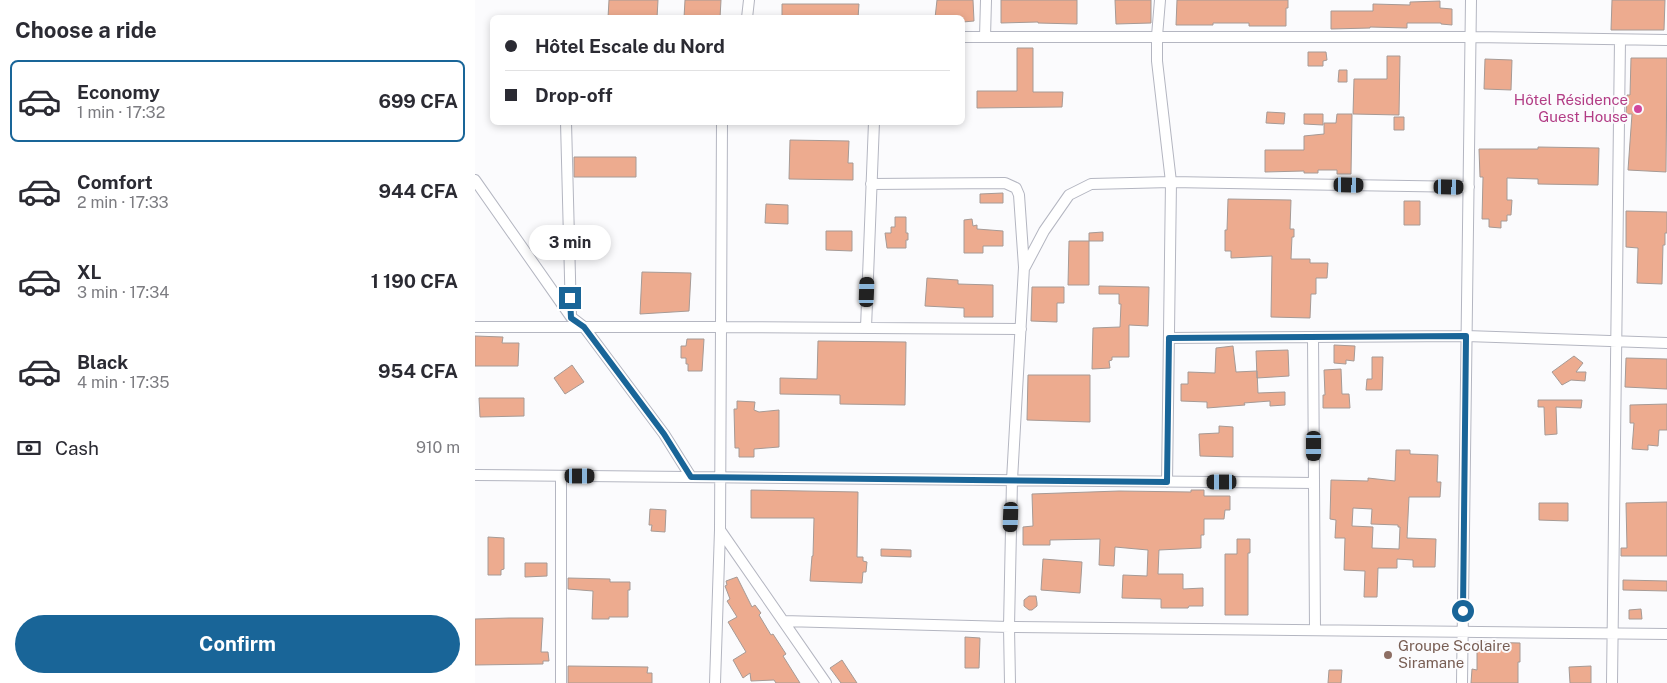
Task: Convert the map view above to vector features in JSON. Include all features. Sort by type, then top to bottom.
[{"type":"street","points":[[747,15],[749,0]]},
{"type":"street","points":[[985,37],[986,0]]},
{"type":"street","points":[[1160,0],[1157,61],[1171,182],[1167,482]]},
{"type":"street","points":[[1461,683],[1471,0]]},
{"type":"street","points":[[965,37],[1471,37],[1667,40]]},
{"type":"street","points":[[1612,683],[1620,40]]},
{"type":"street","points":[[565,125],[571,318]]},
{"type":"street","points":[[715,683],[720,530],[722,125]]},
{"type":"street","points":[[865,328],[874,125]]},
{"type":"street","points":[[475,180],[571,318],[584,327],[664,434],[691,477]]},
{"type":"street","points":[[1024,267],[1044,231],[1069,195],[1091,184],[1171,182],[1469,187]]},
{"type":"street","points":[[871,184],[1005,183],[1016,188],[1019,195],[1024,267],[1012,480],[1009,627],[1010,683]]},
{"type":"street","points":[[475,327],[1021,329]]},
{"type":"street","points":[[1169,338],[1466,336],[1667,343]]},
{"type":"street","points":[[1313,337],[1315,629]]},
{"type":"street","points":[[475,475],[1314,483]]},
{"type":"street","points":[[561,476],[561,683]]},
{"type":"street","points":[[720,530],[826,683]]},
{"type":"street","points":[[783,622],[1009,627],[1462,630],[1667,634]]},
{"type":"building","points":[[609,0],[658,0],[657,15],[608,15]]},
{"type":"building","points":[[685,0],[721,0],[720,15],[684,15]]},
{"type":"building","points":[[937,0],[973,0],[974,21],[965,22],[965,15],[935,15]]},
{"type":"building","points":[[1001,0],[1077,0],[1077,24],[1001,23]]},
{"type":"building","points":[[1115,0],[1151,0],[1151,23],[1116,24]]},
{"type":"building","points":[[1177,0],[1288,0],[1286,26],[1249,26],[1249,23],[1176,25]]},
{"type":"building","points":[[1612,0],[1665,0],[1664,30],[1611,30]]},
{"type":"building","points":[[1440,1],[1440,8],[1452,9],[1452,25],[1441,23],[1407,23],[1407,28],[1331,29],[1331,11],[1373,11],[1373,4],[1410,5],[1410,2]]},
{"type":"building","points":[[782,4],[859,4],[858,15],[782,15]]},
{"type":"building","points":[[1017,48],[1033,48],[1033,92],[1063,92],[1062,107],[977,108],[977,91],[1017,91]]},
{"type":"building","points":[[1308,52],[1326,52],[1327,60],[1323,61],[1323,66],[1308,66]]},
{"type":"building","points":[[1387,56],[1400,56],[1399,115],[1353,114],[1354,79],[1387,79]]},
{"type":"building","points":[[1631,58],[1667,58],[1666,172],[1628,170],[1632,114],[1626,114],[1627,95],[1630,95]]},
{"type":"building","points":[[1485,59],[1512,60],[1511,90],[1484,89]]},
{"type":"building","points":[[1339,70],[1347,70],[1347,82],[1338,82]]},
{"type":"building","points":[[1267,112],[1285,113],[1284,124],[1266,123]]},
{"type":"building","points":[[1304,114],[1323,114],[1323,125],[1304,124]]},
{"type":"building","points":[[1337,114],[1352,114],[1351,174],[1337,174],[1337,170],[1318,170],[1318,173],[1304,173],[1304,171],[1265,172],[1265,150],[1304,150],[1304,136],[1324,134],[1324,123],[1336,123]]},
{"type":"building","points":[[1394,117],[1404,117],[1404,130],[1394,130]]},
{"type":"building","points":[[790,140],[849,141],[848,163],[853,163],[853,180],[789,179]]},
{"type":"building","points":[[1538,147],[1599,148],[1598,185],[1538,184],[1538,179],[1507,178],[1507,200],[1512,200],[1511,215],[1507,215],[1507,221],[1501,221],[1501,228],[1489,227],[1489,219],[1482,219],[1483,177],[1480,177],[1479,149],[1538,149]]},
{"type":"building","points":[[574,157],[636,157],[636,177],[574,177]]},
{"type":"building","points":[[1003,193],[1003,203],[980,203],[980,194]]},
{"type":"building","points":[[1228,199],[1291,200],[1290,229],[1294,229],[1294,237],[1292,237],[1291,259],[1310,259],[1310,263],[1328,263],[1327,278],[1316,278],[1316,294],[1311,294],[1310,318],[1271,317],[1272,256],[1231,258],[1231,251],[1225,251]]},
{"type":"building","points":[[1404,201],[1420,201],[1420,225],[1404,225]]},
{"type":"building","points":[[766,204],[788,205],[788,224],[765,223]]},
{"type":"building","points":[[1626,211],[1667,212],[1667,233],[1665,233],[1665,245],[1663,245],[1662,284],[1637,283],[1638,248],[1626,247]]},
{"type":"building","points":[[895,217],[906,217],[908,240],[906,240],[906,248],[887,248],[885,233],[891,233],[891,227],[895,227]]},
{"type":"building","points":[[972,219],[973,226],[977,225],[977,229],[1003,231],[1003,246],[983,246],[983,253],[964,253],[964,220]]},
{"type":"building","points":[[826,231],[852,231],[852,251],[826,250]]},
{"type":"building","points":[[1103,232],[1103,241],[1089,241],[1089,233]]},
{"type":"building","points":[[1069,241],[1089,241],[1089,285],[1068,285]]},
{"type":"building","points":[[642,272],[691,273],[689,311],[640,314]]},
{"type":"building","points":[[927,278],[958,280],[958,284],[993,285],[993,317],[964,317],[964,308],[925,306]]},
{"type":"building","points":[[1099,286],[1149,287],[1148,326],[1129,325],[1129,357],[1112,357],[1112,360],[1109,361],[1110,368],[1092,369],[1093,328],[1120,327],[1121,304],[1119,304],[1119,294],[1099,294]]},
{"type":"building","points":[[1032,287],[1064,287],[1064,303],[1057,303],[1057,322],[1031,321]]},
{"type":"building","points":[[475,336],[503,337],[502,343],[519,343],[518,366],[475,366]]},
{"type":"building","points":[[687,339],[704,339],[702,371],[688,371],[686,358],[681,358],[681,346],[686,346]]},
{"type":"building","points":[[818,341],[906,342],[905,405],[840,404],[840,395],[780,394],[780,378],[817,379]]},
{"type":"building","points":[[1334,345],[1355,346],[1354,361],[1346,360],[1346,364],[1334,363]]},
{"type":"building","points":[[1233,346],[1236,372],[1257,371],[1258,393],[1285,392],[1285,405],[1270,406],[1270,401],[1207,408],[1207,402],[1181,401],[1181,384],[1188,384],[1188,372],[1215,373],[1216,348]]},
{"type":"building","points":[[1288,350],[1289,376],[1257,378],[1256,351]]},
{"type":"building","points":[[1574,356],[1583,363],[1576,372],[1586,372],[1585,381],[1571,380],[1562,385],[1552,372]]},
{"type":"building","points":[[1372,357],[1383,357],[1382,390],[1366,390],[1367,379],[1372,379]]},
{"type":"building","points":[[1626,358],[1667,359],[1667,389],[1625,387]]},
{"type":"building","points":[[572,365],[584,382],[565,394],[554,378]]},
{"type":"building","points":[[1341,369],[1342,394],[1349,394],[1350,408],[1323,408],[1323,395],[1325,395],[1324,370]]},
{"type":"building","points":[[1028,375],[1090,375],[1090,422],[1027,420]]},
{"type":"building","points":[[479,398],[524,398],[524,416],[480,417]]},
{"type":"building","points":[[1538,400],[1582,400],[1581,408],[1556,407],[1557,434],[1545,435],[1544,407],[1538,407]]},
{"type":"building","points":[[737,401],[755,402],[754,410],[759,412],[779,410],[779,447],[754,449],[754,457],[739,457],[739,448],[735,448],[734,409],[737,409]]},
{"type":"building","points":[[1667,404],[1667,430],[1659,430],[1658,446],[1648,445],[1648,450],[1632,449],[1634,423],[1630,423],[1630,405]]},
{"type":"building","points":[[1219,426],[1233,427],[1233,457],[1200,456],[1199,434],[1219,433]]},
{"type":"building","points":[[1396,450],[1410,450],[1410,454],[1438,455],[1437,482],[1441,482],[1440,497],[1409,497],[1407,538],[1436,539],[1435,567],[1413,567],[1413,560],[1397,559],[1397,568],[1378,568],[1377,597],[1364,597],[1365,571],[1344,570],[1345,538],[1335,538],[1336,520],[1330,519],[1331,480],[1368,481],[1368,478],[1395,481]],"holes":[[[1353,508],[1372,509],[1371,524],[1398,525],[1400,527],[1399,549],[1372,548],[1373,527],[1352,526]]]},
{"type":"building","points":[[751,490],[858,492],[857,557],[863,557],[863,561],[867,562],[866,572],[863,572],[862,583],[810,581],[814,518],[751,518]]},
{"type":"building","points":[[1191,490],[1204,490],[1204,496],[1230,496],[1230,510],[1225,510],[1224,519],[1204,519],[1204,535],[1201,535],[1201,548],[1159,550],[1158,574],[1183,574],[1183,589],[1203,588],[1203,606],[1161,608],[1161,599],[1122,598],[1123,575],[1147,576],[1148,550],[1115,547],[1114,566],[1099,565],[1100,539],[1050,540],[1050,545],[1023,545],[1023,527],[1033,526],[1032,494],[1119,491],[1191,492]]},
{"type":"building","points":[[1667,502],[1667,556],[1621,556],[1621,548],[1627,548],[1626,503]]},
{"type":"building","points":[[1539,503],[1568,503],[1568,521],[1539,520]]},
{"type":"building","points":[[650,509],[666,510],[665,532],[651,531],[652,525],[649,525]]},
{"type":"building","points":[[488,537],[504,538],[504,569],[501,570],[501,575],[488,575]]},
{"type":"building","points":[[1237,539],[1250,539],[1250,553],[1248,553],[1248,615],[1225,615],[1225,554],[1237,554]]},
{"type":"building","points":[[881,549],[911,550],[911,557],[881,556]]},
{"type":"building","points":[[1043,559],[1082,562],[1080,593],[1041,590]]},
{"type":"building","points":[[525,563],[547,563],[547,576],[525,577]]},
{"type":"building","points":[[737,577],[752,607],[755,605],[761,613],[759,615],[771,635],[773,634],[786,654],[783,656],[800,683],[776,683],[774,680],[751,681],[750,673],[743,678],[733,660],[746,652],[728,622],[737,617],[727,601],[730,599],[725,586],[727,585],[726,581]]},
{"type":"building","points":[[568,578],[610,579],[610,582],[630,582],[630,590],[628,590],[628,617],[592,619],[593,591],[568,589]]},
{"type":"building","points":[[1623,580],[1667,581],[1667,591],[1623,590]]},
{"type":"building","points":[[1029,596],[1036,596],[1037,606],[1032,610],[1024,606],[1024,600]]},
{"type":"building","points":[[1641,609],[1642,619],[1629,619],[1629,610]]},
{"type":"building","points":[[543,618],[541,652],[548,652],[549,661],[543,661],[543,664],[475,665],[475,619]]},
{"type":"building","points":[[965,637],[980,638],[979,668],[965,668]]},
{"type":"building","points":[[1477,642],[1520,643],[1518,683],[1471,683],[1472,669],[1477,670]]},
{"type":"building","points":[[842,660],[857,683],[841,683],[830,668]]},
{"type":"building","points":[[568,666],[648,667],[647,673],[652,673],[652,683],[568,683]]},
{"type":"building","points":[[1591,666],[1591,683],[1570,683],[1569,667]]},
{"type":"building","points":[[1329,670],[1342,670],[1341,683],[1328,683]]},
{"type":"place","name":"Hôtel Résidence Guest House","points":[[1638,109]]},
{"type":"place","name":"Groupe Scolaire Siramane","points":[[1388,655]]},
{"type":"route","points":[[570,298],[571,318],[584,327],[664,434],[691,477],[1167,482],[1169,338],[1466,336],[1463,611]]}]
